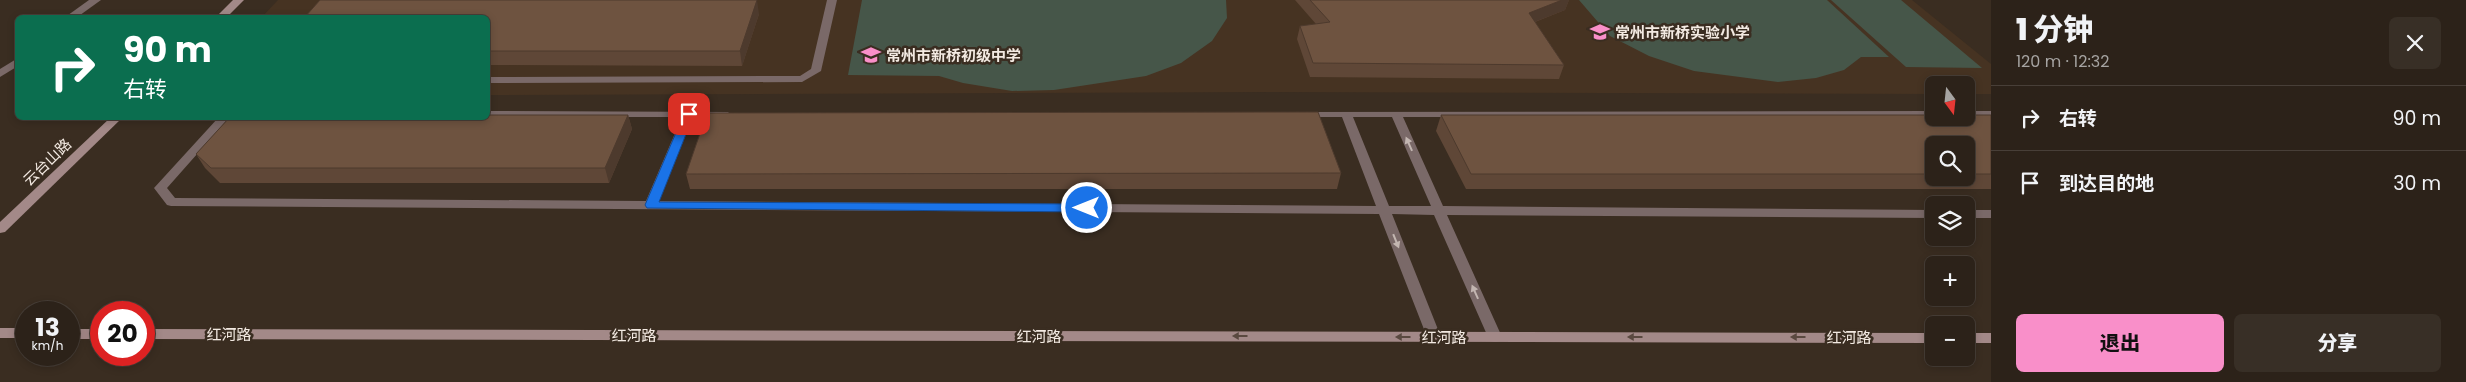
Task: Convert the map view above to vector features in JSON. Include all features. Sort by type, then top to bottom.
[{"type":"street","points":[[223,15],[238,0]]},
{"type":"street","name":"云台山路","points":[[0,229],[114,120]]},
{"type":"street","points":[[0,333],[15,334]]},
{"type":"street","name":"红河路","points":[[155,334],[1925,338]]},
{"type":"street","points":[[1975,338],[1991,338]]},
{"type":"lane","points":[[73,15],[96,0]]},
{"type":"lane","points":[[490,80],[802,79],[816,71],[832,0]]},
{"type":"lane","points":[[0,74],[15,63]]},
{"type":"lane","points":[[490,114],[739,114]]},
{"type":"lane","points":[[651,205],[689,114]]},
{"type":"lane","points":[[1286,114],[1925,114]]},
{"type":"lane","points":[[1346,114],[1434,337]]},
{"type":"lane","points":[[1396,114],[1495,337]]},
{"type":"lane","points":[[1975,114],[1991,114]]},
{"type":"lane","points":[[222,120],[160,188],[171,202],[1925,214]]},
{"type":"lane","points":[[1975,214],[1991,214]]},
{"type":"shaded area","points":[[278,0],[1912,0],[1991,64],[1991,94],[1975,94],[1975,76],[1925,76],[1925,94],[1267,92],[490,95],[490,15],[264,15]]},
{"type":"green space","points":[[862,0],[1226,0],[1227,18],[1212,41],[1181,63],[1146,76],[1054,90],[1012,91],[963,83],[939,76],[848,75]]},
{"type":"green space","points":[[1579,0],[1827,0],[1889,57],[1861,57],[1844,70],[1816,78],[1778,82],[1694,71],[1649,56],[1610,36]]},
{"type":"green space","points":[[1831,0],[1901,0],[1982,68],[1906,67]]},
{"type":"building","points":[[320,0],[757,0],[740,51],[490,51],[490,15],[307,15]]},
{"type":"building","points":[[1310,0],[1562,0],[1529,13],[1564,65],[1313,63],[1300,26],[1330,22]]},
{"type":"building","points":[[1318,112],[1341,173],[686,174],[707,113]]},
{"type":"building","points":[[490,115],[628,115],[605,168],[211,168],[196,154],[227,120],[490,120]]},
{"type":"building","points":[[1441,115],[1925,115],[1925,126],[1975,126],[1975,115],[1991,115],[1991,174],[1975,174],[1975,136],[1925,136],[1925,174],[1471,174]]},
{"type":"place","name":"常州市新桥实验小学","points":[[1600,32]]},
{"type":"place","name":"常州市新桥初级中学","points":[[871,55]]},
{"type":"route","points":[[689,114],[651,205],[1087,208]]}]
